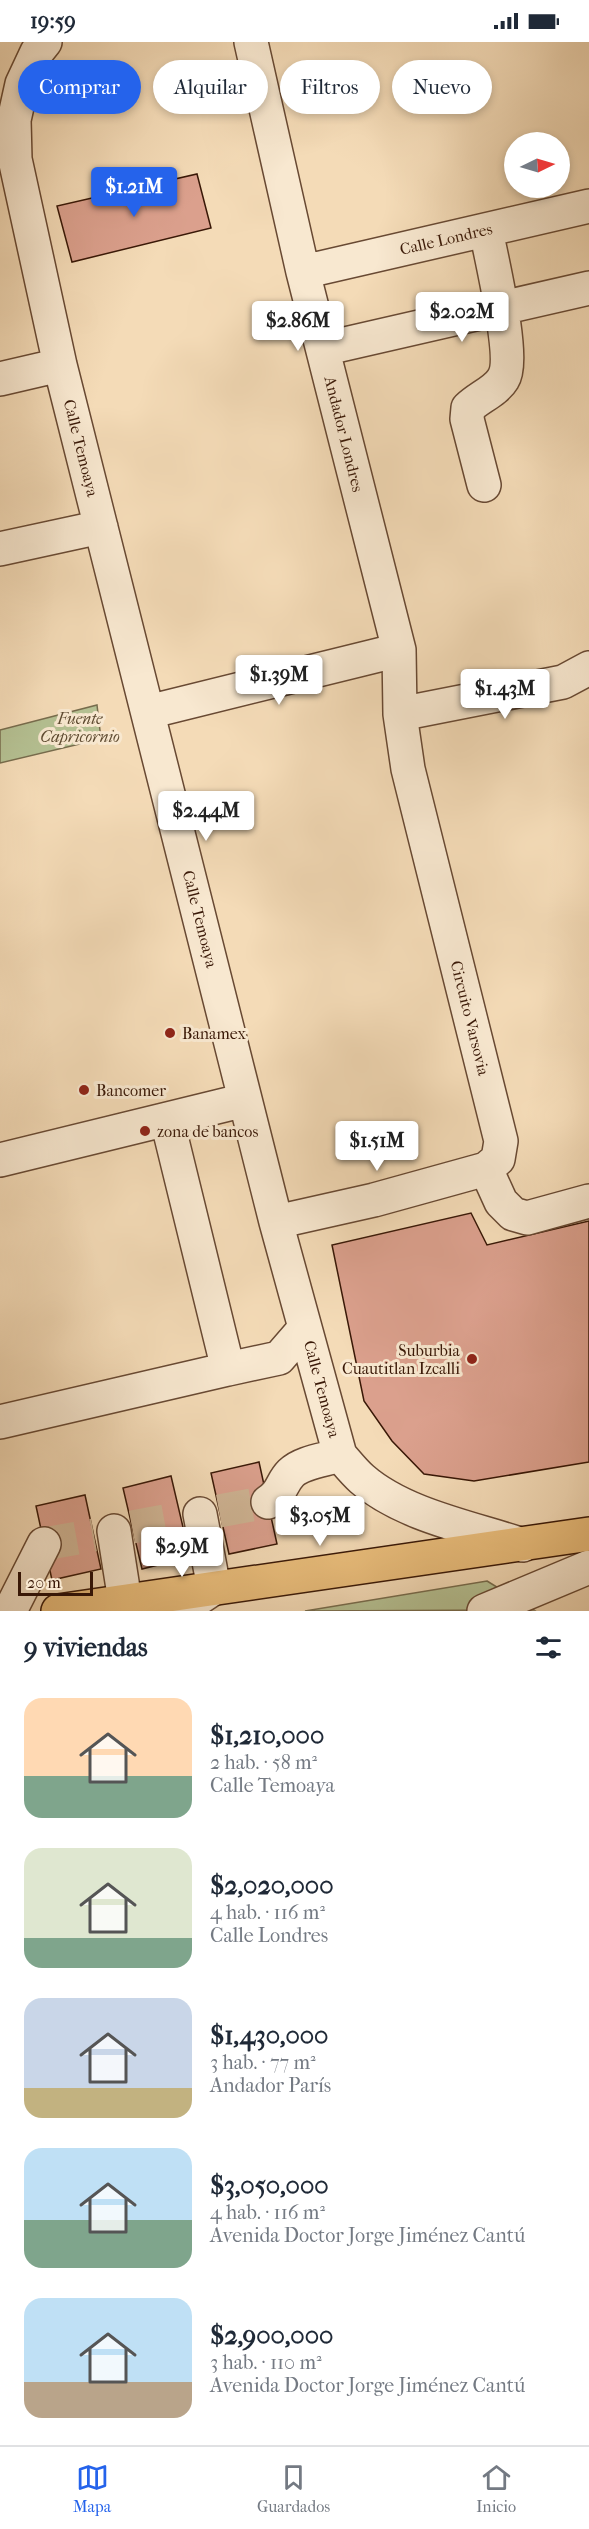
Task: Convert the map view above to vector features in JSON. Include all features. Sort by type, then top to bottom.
[{"type":"main road","points":[[58,1611],[589,1534]]},
{"type":"street","name":"Calle Temoaya","points":[[45,42],[11,87],[15,159],[60,365],[276,1222],[340,1455],[363,1479],[393,1499],[419,1512],[523,1545]]},
{"type":"street","name":"Andador Londres","points":[[250,42],[303,272],[399,650]]},
{"type":"street","name":"Calle Londres","points":[[303,272],[589,206]]},
{"type":"street","points":[[484,485],[467,418],[468,408],[502,381],[507,369],[507,348],[486,230]]},
{"type":"street","points":[[323,349],[589,288]]},
{"type":"street","points":[[0,379],[60,365]]},
{"type":"street","points":[[0,549],[101,527]]},
{"type":"street","points":[[148,712],[399,650]]},
{"type":"street","name":"Circuito Varsovia","points":[[399,650],[400,714],[408,769],[501,1141],[498,1159],[486,1169]]},
{"type":"street","points":[[400,714],[562,682],[589,668]]},
{"type":"street","points":[[0,1160],[110,1131],[167,1120],[245,1100]]},
{"type":"street","points":[[167,1120],[228,1369]]},
{"type":"street","points":[[276,1222],[374,1200],[486,1169],[501,1202],[513,1215],[527,1218],[589,1201]]},
{"type":"street","points":[[0,1422],[279,1358],[305,1328]]},
{"type":"street","points":[[268,1502],[281,1492],[290,1474],[299,1468],[340,1455]]},
{"type":"street","points":[[179,1611],[214,1588],[200,1514]]},
{"type":"street","points":[[113,1531],[125,1601]]},
{"type":"street","points":[[10,1611],[44,1544]]},
{"type":"street","points":[[484,1611],[589,1567]]},
{"type":"green space","name":"Fuente Capricornio","points":[[97,705],[101,739],[0,763],[0,730]]},
{"type":"green space","points":[[487,1581],[534,1610],[305,1611]]},
{"type":"building","points":[[197,174],[211,228],[72,262],[57,206]]},
{"type":"building","name":"Suburbia Cuautitlan Izcalli","points":[[471,1213],[487,1245],[589,1221],[589,1462],[474,1481],[424,1474],[392,1441],[364,1401],[332,1245]]},
{"type":"building","points":[[259,1462],[277,1544],[229,1554],[211,1473]]},
{"type":"building","points":[[171,1476],[190,1557],[142,1569],[123,1488]]},
{"type":"building","points":[[85,1495],[101,1569],[52,1580],[36,1506]]},
{"type":"tunnel","points":[[219,1511],[268,1502]]},
{"type":"tunnel","points":[[132,1527],[180,1518]]},
{"type":"tunnel","points":[[44,1544],[94,1535]]},
{"type":"place","name":"Banamex","points":[[170,1033]]},
{"type":"place","name":"Bancomer","points":[[84,1090]]},
{"type":"place","name":"zona de bancos","points":[[145,1131]]},
{"type":"place","name":"Suburbia Cuautitlan Izcalli","points":[[472,1359]]}]
